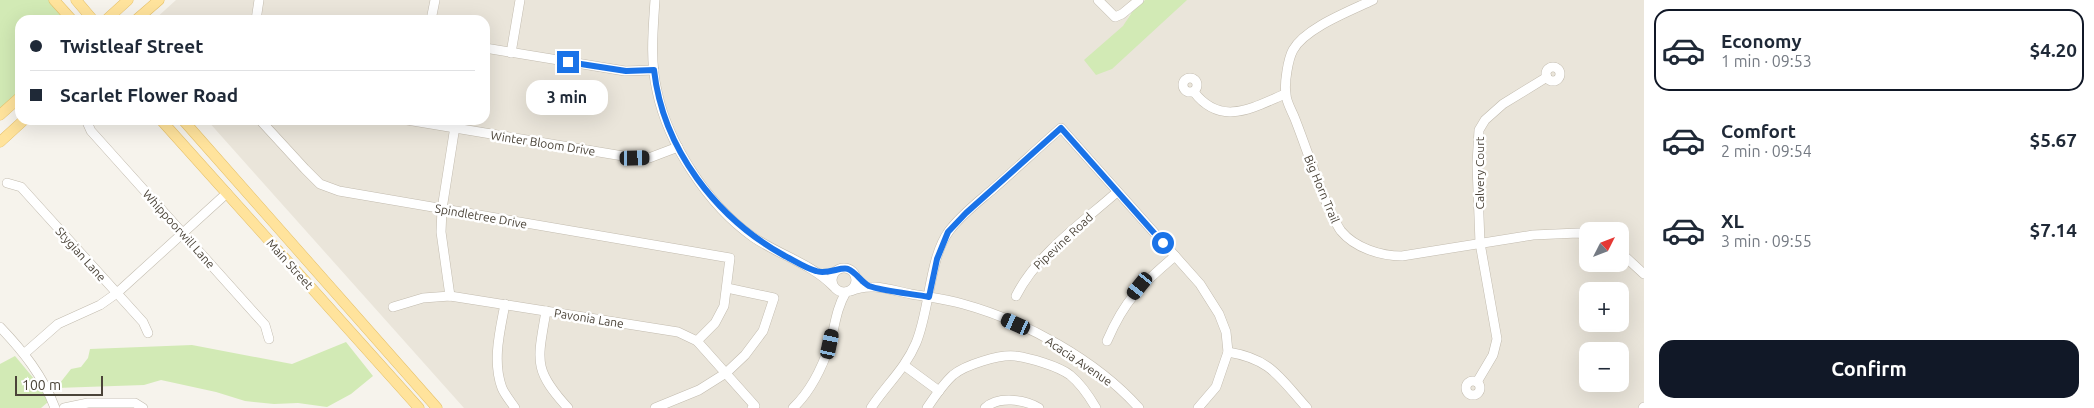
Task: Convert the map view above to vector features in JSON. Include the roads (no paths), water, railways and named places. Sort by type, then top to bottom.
[{"type":"main road","points":[[54,0],[68,15]]},
{"type":"main road","points":[[76,0],[89,15]]},
{"type":"main road","points":[[112,15],[128,0]]},
{"type":"main road","points":[[142,15],[159,0]]},
{"type":"main road","points":[[0,115],[15,102]]},
{"type":"main road","points":[[0,142],[19,125]]},
{"type":"main road","name":"Main Street","points":[[166,125],[419,408]]},
{"type":"main road","name":"Main Street","points":[[186,125],[437,408]]},
{"type":"street","points":[[257,15],[259,0]]},
{"type":"street","points":[[432,15],[435,0]]},
{"type":"street","points":[[511,53],[520,0]]},
{"type":"street","points":[[655,0],[652,31],[654,70],[661,108],[667,127],[691,170],[709,194],[731,218],[752,236],[772,249],[818,272],[835,288],[849,292],[869,286]]},
{"type":"street","points":[[1098,0],[1115,17],[1122,14],[1139,0]]},
{"type":"street","name":"Big Horn Trail","points":[[1372,0],[1320,27],[1298,42],[1290,59],[1286,94],[1324,197],[1336,224],[1346,236],[1374,252],[1392,256],[1413,255],[1480,243],[1556,234],[1579,235]]},
{"type":"street","points":[[490,49],[626,71],[654,70]]},
{"type":"street","name":"Calvery Court","points":[[1478,382],[1493,355],[1497,339],[1480,243],[1477,164],[1479,130],[1485,120],[1503,104],[1547,77]]},
{"type":"street","points":[[1194,92],[1207,106],[1233,113],[1250,109],[1286,94]]},
{"type":"street","name":"Whippoorwill Lane","points":[[88,125],[91,131],[265,326],[269,339]]},
{"type":"street","name":"Spindletree Drive","points":[[264,125],[320,184],[338,191],[730,258],[727,288]]},
{"type":"street","points":[[450,296],[441,232],[442,209],[456,125]]},
{"type":"street","name":"Winter Bloom Drive","points":[[461,125],[635,158],[649,158],[678,147]]},
{"type":"street","points":[[871,408],[878,396],[905,366],[917,342],[937,259],[948,232],[966,213],[1061,128],[1200,284],[1220,314],[1226,332],[1228,352],[1216,387],[1198,408]]},
{"type":"street","name":"Stygian Lane","points":[[7,183],[21,187],[117,292],[142,322],[148,333]]},
{"type":"street","name":"Pipevine Road","points":[[1016,296],[1036,264],[1117,192]]},
{"type":"street","points":[[25,353],[58,324],[100,305],[117,292],[227,193]]},
{"type":"street","points":[[1107,341],[1128,300],[1140,286],[1175,256]]},
{"type":"street","points":[[1629,260],[1644,274]]},
{"type":"street","points":[[818,272],[834,272],[847,268],[869,286]]},
{"type":"street","points":[[793,408],[803,399],[820,370],[830,344],[837,311],[835,288],[831,281],[834,272]]},
{"type":"street","points":[[837,311],[856,283],[854,274]]},
{"type":"street","name":"Acacia Avenue","points":[[869,286],[963,304],[1028,329],[1051,341],[1092,368],[1119,388],[1139,408]]},
{"type":"street","points":[[655,408],[699,390],[726,373],[745,355],[763,331],[774,298],[727,288],[724,306],[715,324],[697,341]]},
{"type":"street","name":"Pavonia Lane","points":[[393,306],[424,298],[450,296],[678,332],[697,341],[753,407]]},
{"type":"street","points":[[505,304],[499,336],[497,363],[503,388],[515,408]]},
{"type":"street","points":[[546,311],[539,355],[541,372],[556,395],[568,408]]},
{"type":"street","points":[[0,327],[25,353],[46,388],[55,408]]},
{"type":"street","points":[[1228,352],[1247,355],[1264,364],[1274,372],[1306,408]]},
{"type":"street","points":[[927,408],[939,390],[954,374],[982,361],[1014,356],[1041,362],[1069,374],[1088,394],[1096,408]]},
{"type":"street","points":[[905,366],[939,390]]},
{"type":"street","points":[[985,408],[989,404],[1013,400],[1039,408]]},
{"type":"street","points":[[64,408],[92,403],[136,403],[142,407]]}]
